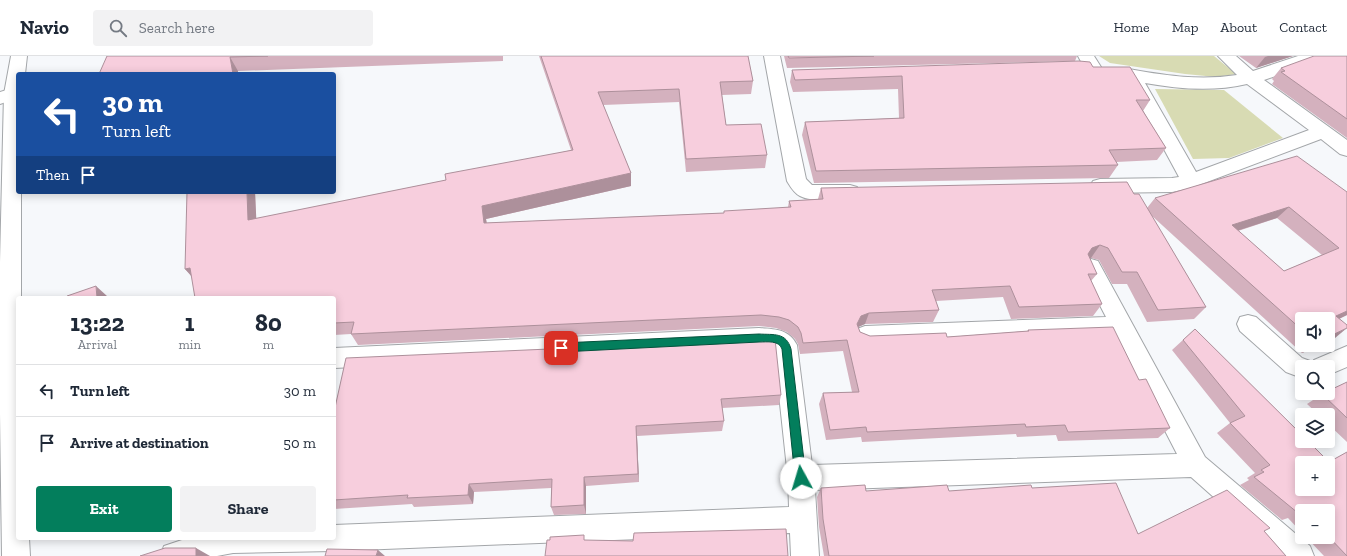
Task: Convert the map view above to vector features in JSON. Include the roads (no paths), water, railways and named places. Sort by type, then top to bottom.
[{"type":"street","points":[[16,556],[14,373],[5,300],[6,96],[19,56]]},
{"type":"street","points":[[772,56],[784,76],[797,181],[805,190],[810,192],[871,192]]},
{"type":"street","points":[[1226,56],[1250,78],[1347,150]]},
{"type":"street","points":[[1072,66],[1089,62],[1132,75],[1208,83],[1235,81],[1250,78],[1315,56]]},
{"type":"street","points":[[1132,75],[1191,182]]},
{"type":"street","points":[[1084,187],[1172,185],[1191,182],[1322,132]]},
{"type":"street","points":[[1091,267],[1124,326],[1196,465],[1300,556]]},
{"type":"street","points":[[1248,324],[1295,365]]},
{"type":"street","points":[[865,336],[1124,326]]},
{"type":"street","points":[[336,358],[751,338],[779,339],[784,343],[786,349],[801,478],[805,556]]},
{"type":"street","points":[[1335,361],[1347,356]]},
{"type":"street","points":[[801,478],[1196,465]]},
{"type":"street","points":[[336,538],[802,519]]},
{"type":"street","points":[[174,556],[214,543],[232,540]]}]
